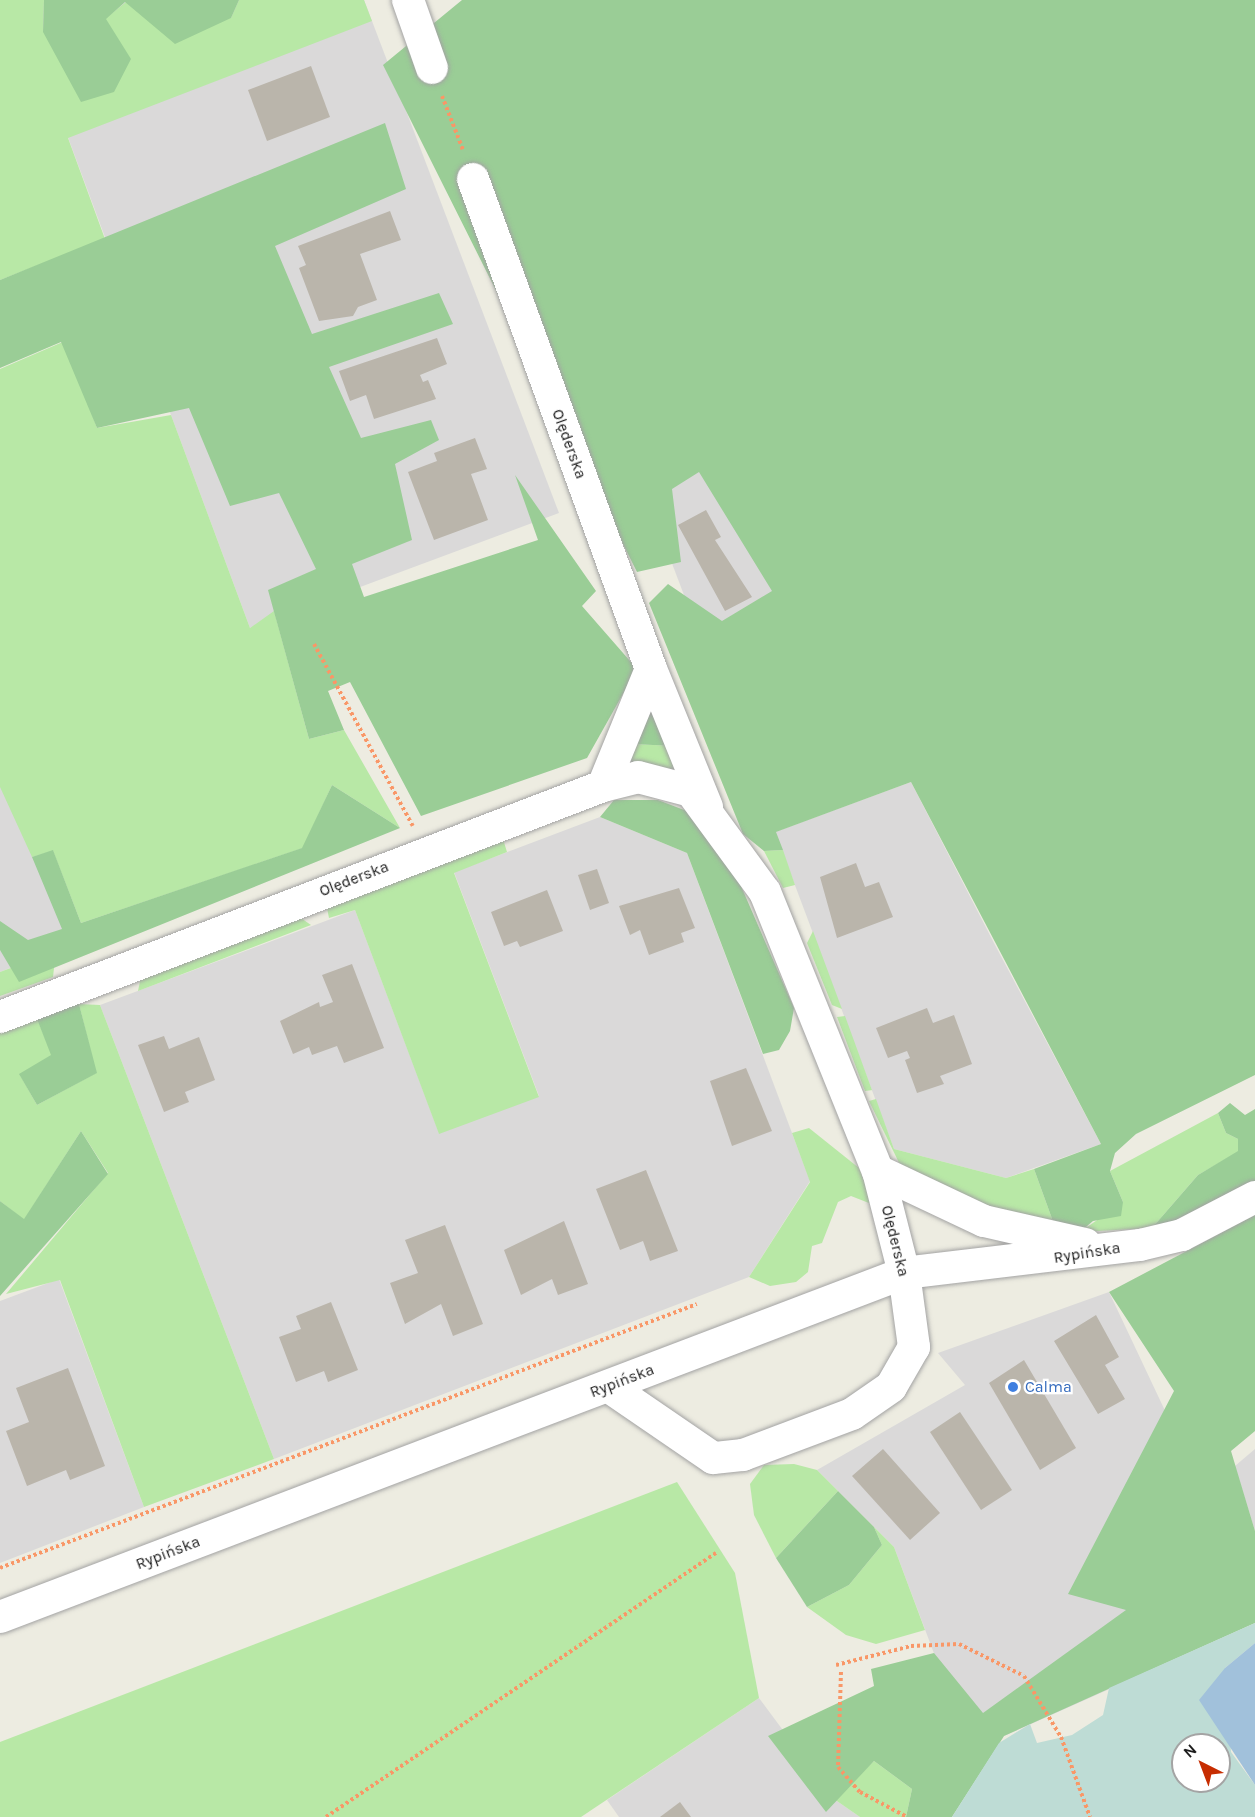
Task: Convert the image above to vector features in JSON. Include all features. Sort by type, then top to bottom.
[{"type":"street","points":[[408,0],[432,68]]},
{"type":"street","name":"Olęderska","points":[[473,179],[651,669],[707,808]]},
{"type":"street","points":[[603,786],[651,669]]},
{"type":"street","name":"Olęderska","points":[[0,1017],[427,851],[603,786],[638,777],[658,779],[691,791],[707,808],[765,891],[878,1171],[904,1273],[914,1347],[891,1387],[852,1414],[787,1441],[743,1455],[713,1458],[608,1386]]},
{"type":"street","points":[[878,1171],[984,1221],[1107,1248]]},
{"type":"street","name":"Rypińska","points":[[0,1617],[904,1273],[1107,1248],[1182,1235],[1255,1197]]},
{"type":"path","points":[[432,68],[473,179]]},
{"type":"path","points":[[314,644],[427,851]]},
{"type":"path","points":[[0,1568],[697,1304]]},
{"type":"path","points":[[326,1817],[716,1553]]},
{"type":"path","points":[[836,1665],[911,1646],[959,1644],[1024,1676],[1061,1737],[1090,1817]]},
{"type":"path","points":[[841,1672],[838,1767],[860,1792],[907,1817]]},
{"type":"shaded area","points":[[17,0],[364,0],[559,513],[250,628]]},
{"type":"shaded area","points":[[720,420],[815,601],[703,645],[630,453]]},
{"type":"shaded area","points":[[0,741],[76,942],[0,972]]},
{"type":"shaded area","points":[[911,782],[1101,1144],[1006,1178],[894,1149],[775,832]]},
{"type":"shaded area","points":[[600,817],[687,853],[810,1181],[749,1277],[274,1459],[100,1005],[355,910],[439,1133],[539,1096],[454,872]]},
{"type":"shaded area","points":[[59,1279],[144,1507],[0,1563],[0,1301]]},
{"type":"shaded area","points":[[1109,1292],[1176,1434],[1141,1675],[1004,1736],[979,1773],[894,1547],[817,1470],[965,1385],[938,1353]]},
{"type":"shaded area","points":[[1255,1449],[1255,1531],[1235,1466]]},
{"type":"shaded area","points":[[1255,1623],[1255,1643],[1225,1668],[1230,1733],[1171,1733],[1171,1793],[1231,1793],[1231,1752],[1255,1785],[1255,1817],[952,1817],[999,1743],[1030,1724],[1037,1743],[1072,1735],[1103,1715],[1109,1688]]},
{"type":"shaded area","points":[[1255,1643],[1255,1785],[1231,1749],[1231,1733],[1221,1733],[1199,1700],[1225,1668]]},
{"type":"shaded area","points":[[759,1698],[834,1799],[860,1817],[619,1817],[607,1800]]},
{"type":"green space","points":[[0,0],[44,0],[43,32],[106,18],[126,2],[231,18],[239,0],[364,0],[372,21],[68,138],[105,239],[0,280]]},
{"type":"green space","points":[[44,0],[239,0],[231,18],[175,44],[125,2],[106,19],[131,59],[114,92],[81,102],[43,32]]},
{"type":"green space","points":[[462,0],[1255,0],[1255,1075],[1136,1134],[1115,1153],[1110,1171],[1123,1202],[1121,1216],[1093,1221],[1080,1232],[1055,1227],[1034,1169],[1101,1144],[911,782],[776,832],[783,850],[764,851],[743,834],[649,603],[668,584],[722,621],[772,591],[699,472],[672,489],[681,562],[637,572],[383,65]]},
{"type":"green space","points":[[385,123],[406,189],[275,246],[312,334],[439,293],[453,324],[329,367],[361,438],[431,420],[439,440],[395,464],[412,540],[352,564],[364,597],[538,540],[515,475],[596,591],[582,606],[637,669],[587,758],[421,816],[350,682],[328,691],[344,730],[309,739],[268,590],[316,569],[279,493],[230,506],[189,408],[97,428],[61,342],[0,368],[0,280]]},
{"type":"green space","points":[[65,341],[97,428],[171,415],[250,628],[274,611],[309,739],[344,730],[400,828],[332,785],[303,848],[81,923],[53,851],[32,857],[0,787],[0,369]]},
{"type":"green space","points":[[651,704],[675,746],[631,744]]},
{"type":"green space","points":[[631,744],[675,746],[683,778],[623,769]]},
{"type":"green space","points":[[332,785],[400,828],[19,982],[0,950],[0,921],[28,940],[62,929],[32,857],[53,850],[81,923],[302,848]]},
{"type":"green space","points":[[614,800],[658,800],[692,813],[724,847],[794,1008],[790,1031],[779,1050],[763,1054],[687,853],[600,817]]},
{"type":"green space","points":[[503,839],[507,852],[454,873],[539,1097],[439,1134],[355,910],[329,918],[326,903]]},
{"type":"green space","points":[[783,850],[795,885],[783,888],[764,851]]},
{"type":"green space","points":[[295,914],[311,925],[138,991],[142,972]]},
{"type":"green space","points":[[813,931],[842,1009],[832,1005],[807,943]]},
{"type":"green space","points":[[56,951],[53,977],[0,996],[0,972]]},
{"type":"green space","points":[[79,1004],[100,1005],[274,1459],[144,1507],[60,1280],[6,1294],[108,1173],[81,1131],[24,1220],[0,1201],[0,1028],[35,1014],[52,1055],[20,1075],[37,1105],[96,1073]]},
{"type":"green space","points":[[79,1004],[97,1073],[37,1105],[19,1074],[51,1055],[35,1014]]},
{"type":"green space","points":[[845,1016],[873,1090],[865,1091],[837,1017]]},
{"type":"green space","points":[[876,1099],[894,1149],[1006,1178],[1034,1169],[1055,1227],[926,1185],[903,1171],[869,1101]]},
{"type":"green space","points":[[1230,1103],[1245,1115],[1255,1109],[1255,1183],[1197,1219],[1152,1228],[1198,1175],[1238,1151],[1238,1139],[1226,1133],[1218,1113]]},
{"type":"green space","points":[[1218,1113],[1226,1133],[1238,1139],[1238,1152],[1198,1175],[1152,1228],[1080,1232],[1123,1202],[1110,1171]]},
{"type":"green space","points":[[809,1128],[859,1168],[874,1205],[851,1196],[838,1202],[822,1243],[812,1246],[808,1272],[796,1282],[770,1286],[749,1277],[810,1182],[792,1133]]},
{"type":"green space","points":[[81,1131],[108,1174],[0,1296],[0,1201],[24,1219]]},
{"type":"green space","points":[[1255,1215],[1255,1431],[1231,1451],[1255,1531],[1255,1623],[1004,1736],[952,1817],[906,1817],[912,1789],[874,1761],[826,1812],[768,1736],[874,1686],[871,1669],[934,1653],[983,1713],[1126,1610],[1068,1594],[1174,1391],[1109,1292]]},
{"type":"green space","points":[[794,1464],[817,1470],[838,1491],[776,1558],[754,1515],[750,1484],[764,1465]]},
{"type":"green space","points":[[677,1482],[735,1573],[759,1698],[581,1817],[0,1817],[0,1742]]},
{"type":"green space","points":[[838,1491],[874,1527],[882,1545],[849,1585],[807,1607],[776,1558]]},
{"type":"green space","points":[[874,1527],[894,1547],[925,1630],[876,1644],[846,1635],[807,1607],[849,1585],[882,1545]]},
{"type":"green space","points":[[874,1761],[912,1789],[906,1817],[860,1817],[834,1799]]},
{"type":"building","points":[[311,66],[330,117],[267,141],[248,90]]},
{"type":"building","points":[[390,211],[401,240],[360,254],[377,300],[358,307],[353,316],[319,321],[299,268],[306,265],[298,246]]},
{"type":"building","points":[[437,338],[447,364],[420,375],[423,382],[428,380],[436,399],[374,419],[366,395],[350,401],[339,371]]},
{"type":"building","points":[[475,438],[487,469],[471,474],[488,520],[434,540],[408,472],[437,461],[434,453]]},
{"type":"building","points":[[706,510],[721,537],[715,540],[752,597],[725,611],[678,525]]},
{"type":"building","points":[[856,863],[865,887],[879,882],[893,917],[837,938],[820,877]]},
{"type":"building","points":[[597,869],[609,903],[590,910],[578,875]]},
{"type":"building","points":[[679,888],[695,928],[681,933],[684,942],[649,955],[640,930],[630,935],[619,906]]},
{"type":"building","points":[[547,890],[563,931],[520,947],[517,941],[504,946],[491,912]]},
{"type":"building","points":[[352,964],[384,1048],[344,1063],[337,1046],[312,1055],[309,1047],[293,1054],[280,1021],[319,1002],[320,1007],[333,1002],[322,975]]},
{"type":"building","points":[[927,1008],[933,1023],[954,1015],[972,1064],[940,1076],[944,1084],[917,1093],[905,1060],[910,1058],[907,1051],[888,1058],[876,1028]]},
{"type":"building","points":[[164,1036],[169,1049],[199,1037],[215,1080],[185,1092],[189,1102],[164,1112],[138,1045]]},
{"type":"building","points":[[746,1068],[772,1131],[732,1146],[710,1081]]},
{"type":"building","points":[[646,1170],[678,1251],[650,1261],[643,1241],[620,1250],[596,1189]]},
{"type":"building","points":[[564,1221],[588,1284],[558,1295],[552,1279],[521,1295],[504,1250]]},
{"type":"building","points":[[445,1225],[483,1324],[453,1336],[441,1304],[405,1324],[390,1283],[418,1273],[405,1240]]},
{"type":"building","points":[[331,1302],[358,1370],[328,1382],[324,1371],[296,1382],[279,1337],[301,1329],[296,1316]]},
{"type":"building","points":[[1096,1315],[1119,1357],[1105,1365],[1125,1399],[1098,1414],[1054,1341]]},
{"type":"building","points":[[1024,1360],[1076,1448],[1040,1470],[989,1383]]},
{"type":"building","points":[[68,1368],[105,1466],[70,1480],[66,1470],[27,1486],[6,1431],[29,1422],[16,1388]]},
{"type":"building","points":[[960,1412],[1012,1490],[981,1510],[930,1432]]},
{"type":"building","points":[[883,1449],[940,1513],[910,1540],[852,1476]]},
{"type":"building","points":[[680,1802],[691,1817],[660,1817]]},
{"type":"place","name":"Calma","points":[[1013,1387]]}]
